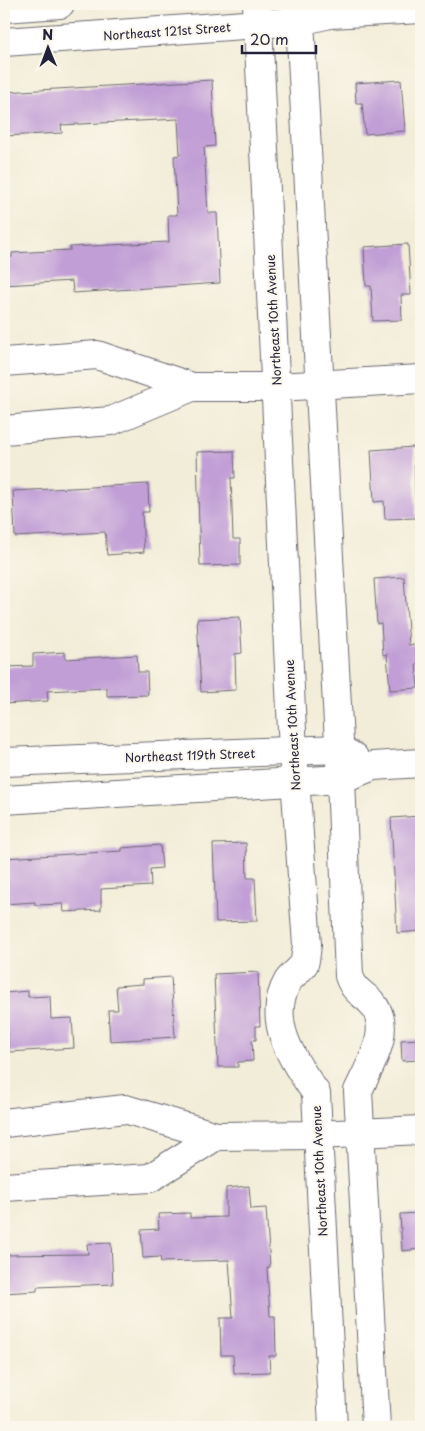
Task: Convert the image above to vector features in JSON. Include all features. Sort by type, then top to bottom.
[{"type":"street","points":[[4,8],[60,4]]},
{"type":"street","name":"Northeast 121st Street","points":[[4,42],[257,14],[421,9]]},
{"type":"street","points":[[310,11],[320,384],[341,779],[348,976],[353,988],[371,1002],[378,1014],[380,1024],[380,1040],[376,1054],[358,1090],[376,1427]]},
{"type":"street","name":"Northeast 10th Avenue","points":[[257,14],[277,386],[293,751],[308,945],[303,964],[289,979],[282,995],[278,1012],[281,1028],[293,1062],[316,1093],[333,1427]]},
{"type":"street","points":[[4,362],[97,355],[192,387],[277,386],[421,378]]},
{"type":"street","points":[[4,430],[111,421],[192,387]]},
{"type":"street","name":"Northeast 119th Street","points":[[4,762],[339,749],[373,766]]},
{"type":"street","name":"Northeast 119th Street","points":[[4,800],[341,779],[373,766],[421,764]]},
{"type":"street","points":[[4,1123],[125,1109],[216,1136],[359,1134],[421,1130]]},
{"type":"street","points":[[4,1187],[150,1178],[216,1136]]},
{"type":"building","points":[[212,80],[215,146],[204,147],[208,213],[217,213],[220,283],[73,293],[72,281],[4,285],[4,258],[12,257],[12,253],[70,250],[70,247],[169,242],[168,215],[177,215],[174,156],[180,155],[178,119],[61,125],[62,133],[4,136],[4,92]]},
{"type":"building","points":[[401,80],[405,131],[365,134],[362,103],[356,103],[355,83]]},
{"type":"building","points":[[408,244],[411,295],[401,295],[402,320],[373,321],[371,286],[366,286],[364,247]]},
{"type":"building","points":[[414,447],[416,518],[385,519],[384,501],[374,502],[371,450]]},
{"type":"building","points":[[234,451],[235,478],[231,478],[233,539],[240,539],[240,565],[200,566],[197,452]]},
{"type":"building","points":[[148,484],[149,512],[142,512],[144,552],[107,555],[105,532],[15,537],[13,491]]},
{"type":"building","points":[[404,577],[409,645],[421,644],[421,663],[416,664],[418,688],[390,690],[387,654],[383,655],[381,623],[377,624],[374,579]]},
{"type":"building","points":[[240,617],[242,653],[235,654],[236,690],[201,692],[197,619]]},
{"type":"building","points":[[65,652],[65,659],[137,655],[138,672],[147,672],[148,695],[107,696],[107,688],[47,691],[48,701],[4,704],[4,667],[33,666],[33,654]]},
{"type":"building","points":[[421,816],[421,931],[397,933],[391,818]]},
{"type":"building","points":[[246,843],[247,878],[255,878],[257,921],[216,922],[213,844]]},
{"type":"building","points":[[160,845],[162,868],[150,869],[151,886],[101,889],[101,910],[64,912],[63,904],[35,905],[35,902],[4,904],[4,858],[122,851],[122,848]]},
{"type":"building","points":[[258,972],[260,1026],[256,1026],[256,1040],[252,1040],[253,1061],[238,1062],[238,1067],[218,1067],[214,974]]},
{"type":"building","points":[[171,977],[175,1037],[110,1041],[108,1010],[118,1010],[116,986],[143,984],[143,979]]},
{"type":"building","points":[[28,991],[28,997],[50,996],[51,1019],[72,1018],[74,1048],[9,1052],[7,1029],[4,1029],[4,993]]},
{"type":"building","points":[[421,1039],[421,1060],[402,1061],[401,1040]]},
{"type":"building","points":[[249,1186],[251,1209],[266,1208],[270,1267],[267,1268],[270,1316],[275,1316],[276,1356],[269,1356],[270,1372],[234,1373],[233,1355],[221,1355],[220,1318],[233,1318],[229,1260],[161,1262],[160,1257],[143,1258],[141,1230],[159,1229],[158,1214],[190,1213],[190,1218],[226,1217],[226,1188]]},
{"type":"building","points":[[421,1213],[421,1249],[402,1251],[400,1214]]},
{"type":"building","points":[[111,1243],[113,1284],[37,1287],[37,1291],[4,1293],[4,1255],[88,1254],[87,1244]]}]
